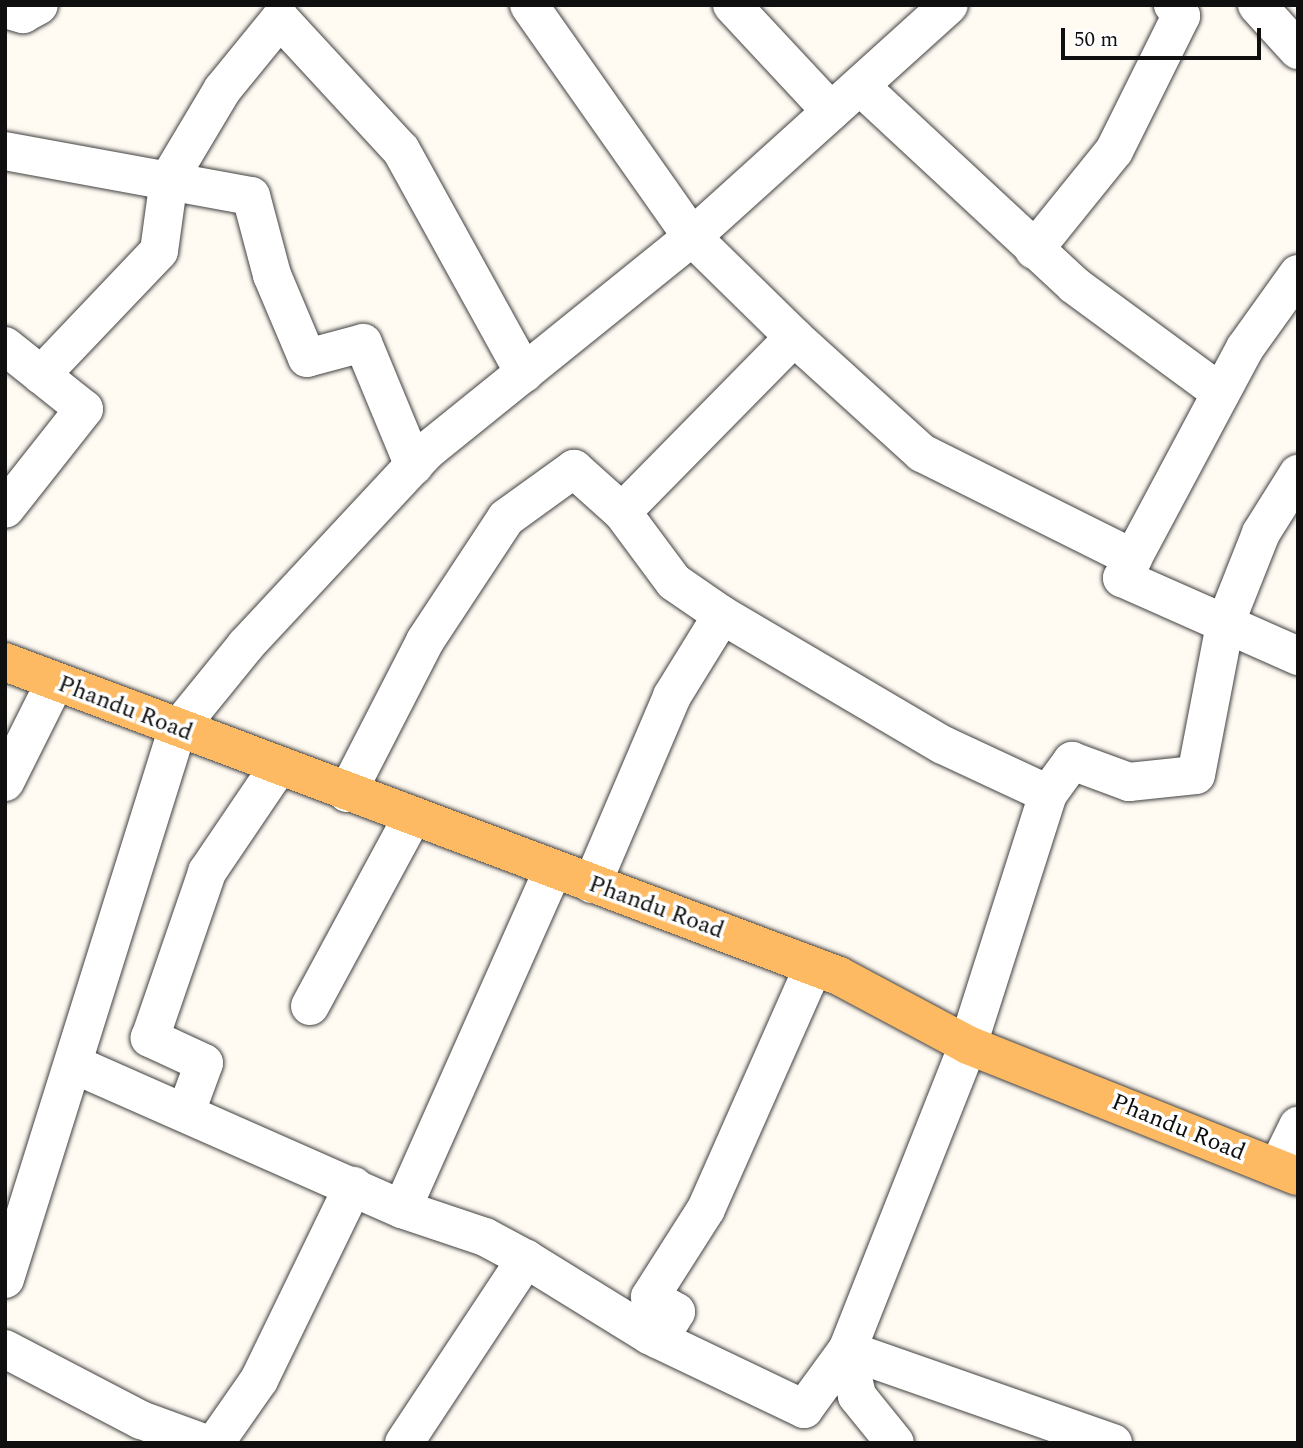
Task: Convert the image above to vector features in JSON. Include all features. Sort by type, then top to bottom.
[{"type":"main road","name":"Phandu Road","points":[[5,662],[177,730],[813,967],[968,1045],[1288,1171]]},
{"type":"street","points":[[5,9],[23,14],[39,5]]},
{"type":"street","points":[[529,5],[692,237],[794,337],[922,453],[1133,558]]},
{"type":"street","points":[[732,5],[831,111]]},
{"type":"street","points":[[1034,250],[1114,151],[1181,16],[1173,5]]},
{"type":"street","points":[[1257,5],[1298,50]]},
{"type":"street","points":[[5,1279],[177,730],[246,645],[414,466],[692,237],[860,86],[927,13]]},
{"type":"street","points":[[41,375],[159,251],[169,179],[222,90],[280,19],[401,150],[524,373]]},
{"type":"street","points":[[860,86],[1034,250],[1221,393]]},
{"type":"street","points":[[5,151],[251,196],[272,275],[307,358],[363,343],[414,466]]},
{"type":"street","points":[[1298,274],[1221,393],[1122,578],[1298,656]]},
{"type":"street","points":[[622,512],[794,337]]},
{"type":"street","points":[[5,346],[84,409],[5,509]]},
{"type":"street","points":[[347,793],[425,641],[506,517],[574,469],[622,512],[674,582],[722,615],[943,745],[1048,794]]},
{"type":"street","points":[[72,1064],[402,1209],[485,1237],[659,1340],[804,1409],[848,1350],[968,1045],[1048,794],[1072,761],[1129,782],[1196,775],[1225,624],[1261,533],[1298,474]]},
{"type":"street","points":[[592,884],[671,696],[722,615]]},
{"type":"street","points":[[5,782],[55,682]]},
{"type":"street","points":[[186,1112],[204,1063],[150,1038],[207,872],[278,767]]},
{"type":"street","points":[[310,1006],[412,817]]},
{"type":"street","points":[[402,1209],[553,870]]},
{"type":"street","points":[[659,1340],[676,1312],[650,1297],[706,1209],[813,967]]},
{"type":"street","points":[[1288,1171],[1298,1126]]},
{"type":"street","points":[[215,1443],[259,1380],[353,1186]]},
{"type":"street","points":[[404,1443],[526,1259]]},
{"type":"street","points":[[5,1349],[141,1420],[204,1443]]},
{"type":"street","points":[[848,1350],[857,1396],[895,1443]]},
{"type":"street","points":[[848,1350],[1113,1443]]}]
